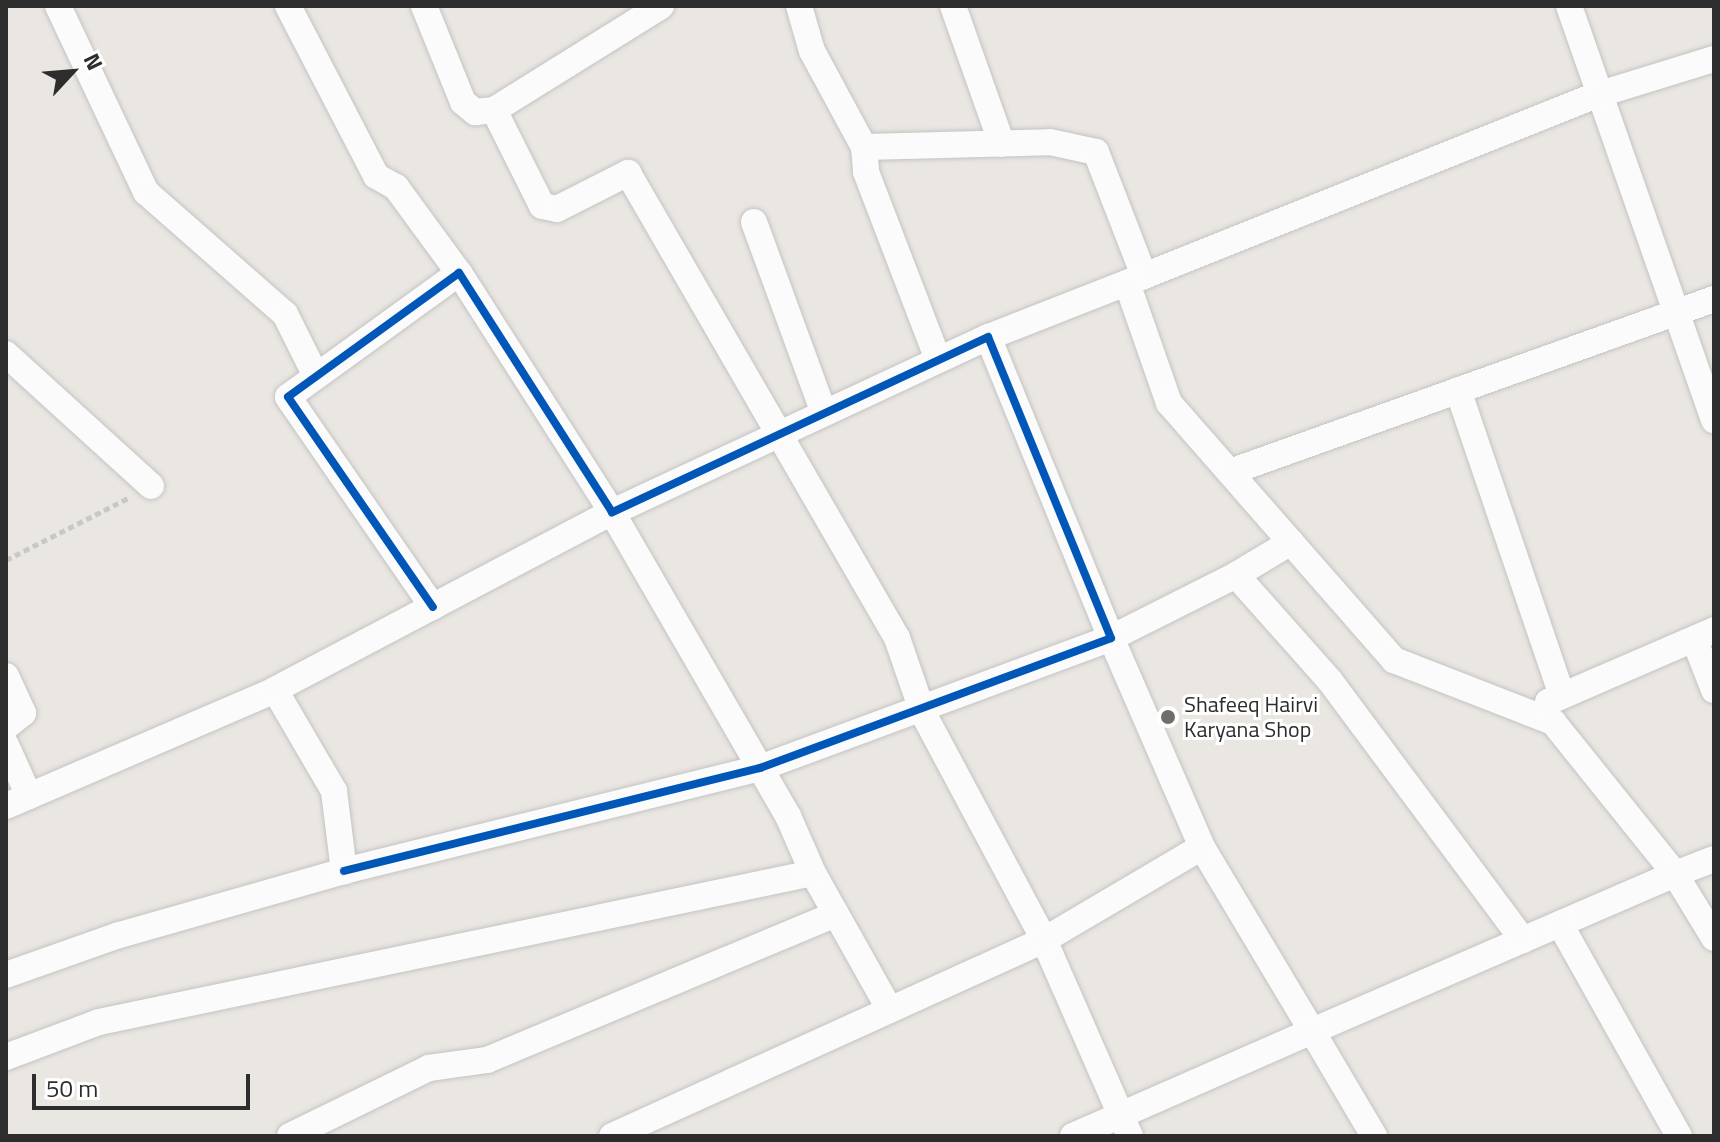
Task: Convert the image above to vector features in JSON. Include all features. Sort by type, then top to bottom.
[{"type":"street","points":[[58,6],[146,192],[285,314],[316,376]]},
{"type":"street","points":[[288,6],[376,176],[396,187],[459,273],[612,512],[760,768],[813,873],[890,1010]]},
{"type":"street","points":[[424,6],[463,102],[475,112],[494,110],[661,6]]},
{"type":"street","points":[[799,6],[812,51],[864,147],[866,172],[938,360]]},
{"type":"street","points":[[953,6],[1002,144]]},
{"type":"street","points":[[1569,6],[1714,420]]},
{"type":"street","points":[[6,745],[17,801],[275,690],[612,512],[988,337],[1600,94],[1714,59]]},
{"type":"street","points":[[494,110],[542,206],[557,209],[628,173],[897,638],[923,713],[1044,940],[1126,1126]]},
{"type":"street","points":[[864,147],[1050,142],[1096,152],[1136,279],[1169,403],[1394,660],[1553,722],[1675,874],[1714,938]]},
{"type":"street","points":[[754,222],[824,413]]},
{"type":"street","points":[[433,607],[288,397],[459,273]]},
{"type":"street","points":[[1230,472],[1714,299]]},
{"type":"street","points":[[988,337],[1111,638],[1202,847],[1374,1136]]},
{"type":"street","points":[[6,354],[151,486]]},
{"type":"street","points":[[1458,390],[1562,696]]},
{"type":"street","points":[[6,975],[119,935],[344,871],[760,768],[923,713],[1111,638],[1236,575],[1291,542]]},
{"type":"street","points":[[1236,575],[1330,681],[1523,940]]},
{"type":"street","points":[[1526,711],[1704,635],[1714,690]]},
{"type":"street","points":[[6,676],[23,713],[6,727]]},
{"type":"street","points":[[275,690],[334,791],[344,871]]},
{"type":"street","points":[[612,1136],[1044,940],[1202,847]]},
{"type":"street","points":[[1073,1136],[1126,1126],[1312,1031],[1714,859]]},
{"type":"street","points":[[6,1057],[99,1022],[813,873]]},
{"type":"street","points":[[290,1136],[429,1068],[487,1060],[836,914]]},
{"type":"street","points":[[1560,924],[1679,1136]]},
{"type":"path","points":[[6,560],[151,486]]},
{"type":"cycle path","points":[[344,871],[760,768],[1111,638],[988,337],[612,512],[459,273],[288,397],[433,607]]},
{"type":"place","name":"Shafeeq Hairvi Karyana Shop","points":[[1168,717]]}]
